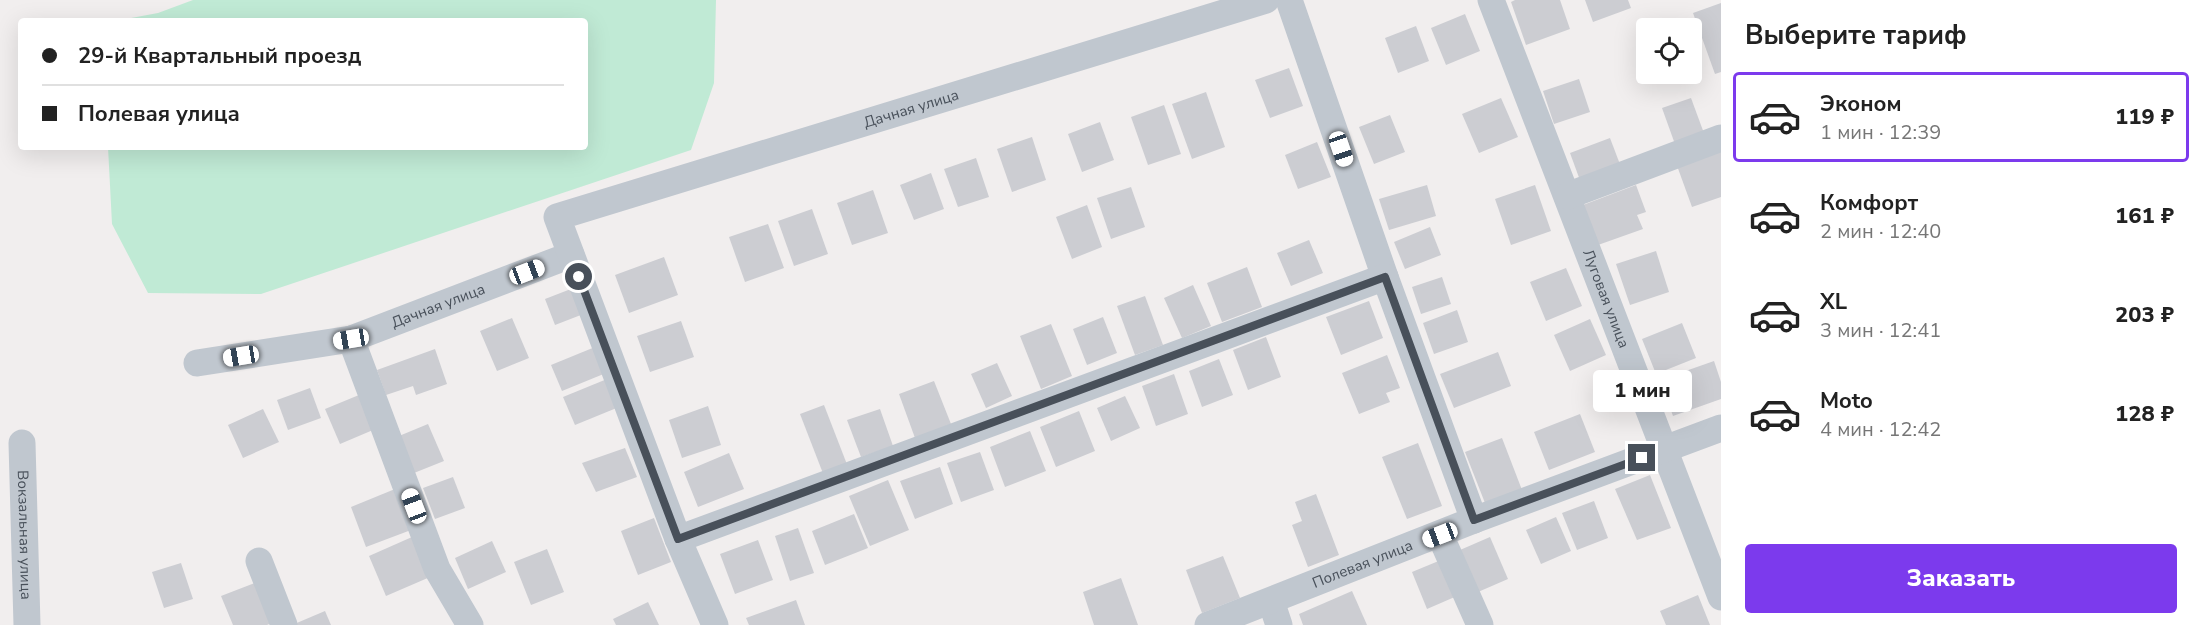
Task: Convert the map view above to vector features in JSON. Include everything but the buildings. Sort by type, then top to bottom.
[{"type":"street","name":"Дачная улица","points":[[197,363],[351,339],[571,255],[557,217],[1266,0]]},
{"type":"street","points":[[1289,0],[1385,277],[1474,520]]},
{"type":"street","name":"Луговая улица","points":[[1491,0],[1721,597]]},
{"type":"street","points":[[1567,196],[1721,138]]},
{"type":"street","points":[[571,255],[678,539],[715,625]]},
{"type":"street","points":[[678,539],[1385,277]]},
{"type":"street","points":[[351,339],[437,569],[470,625]]},
{"type":"street","name":"Полевая улица","points":[[1208,625],[1275,613],[1474,520],[1721,428]]},
{"type":"street","name":"Вокзальная улица","points":[[22,443],[27,625]]},
{"type":"street","points":[[1440,535],[1480,625]]},
{"type":"street","points":[[259,561],[284,625]]},
{"type":"green space","points":[[193,0],[716,0],[714,83],[691,150],[261,294],[148,293],[112,224],[108,150],[588,150],[588,18],[131,18],[158,13]]},
{"type":"route","points":[[579,277],[678,539],[1385,277],[1474,520],[1642,458]]}]
